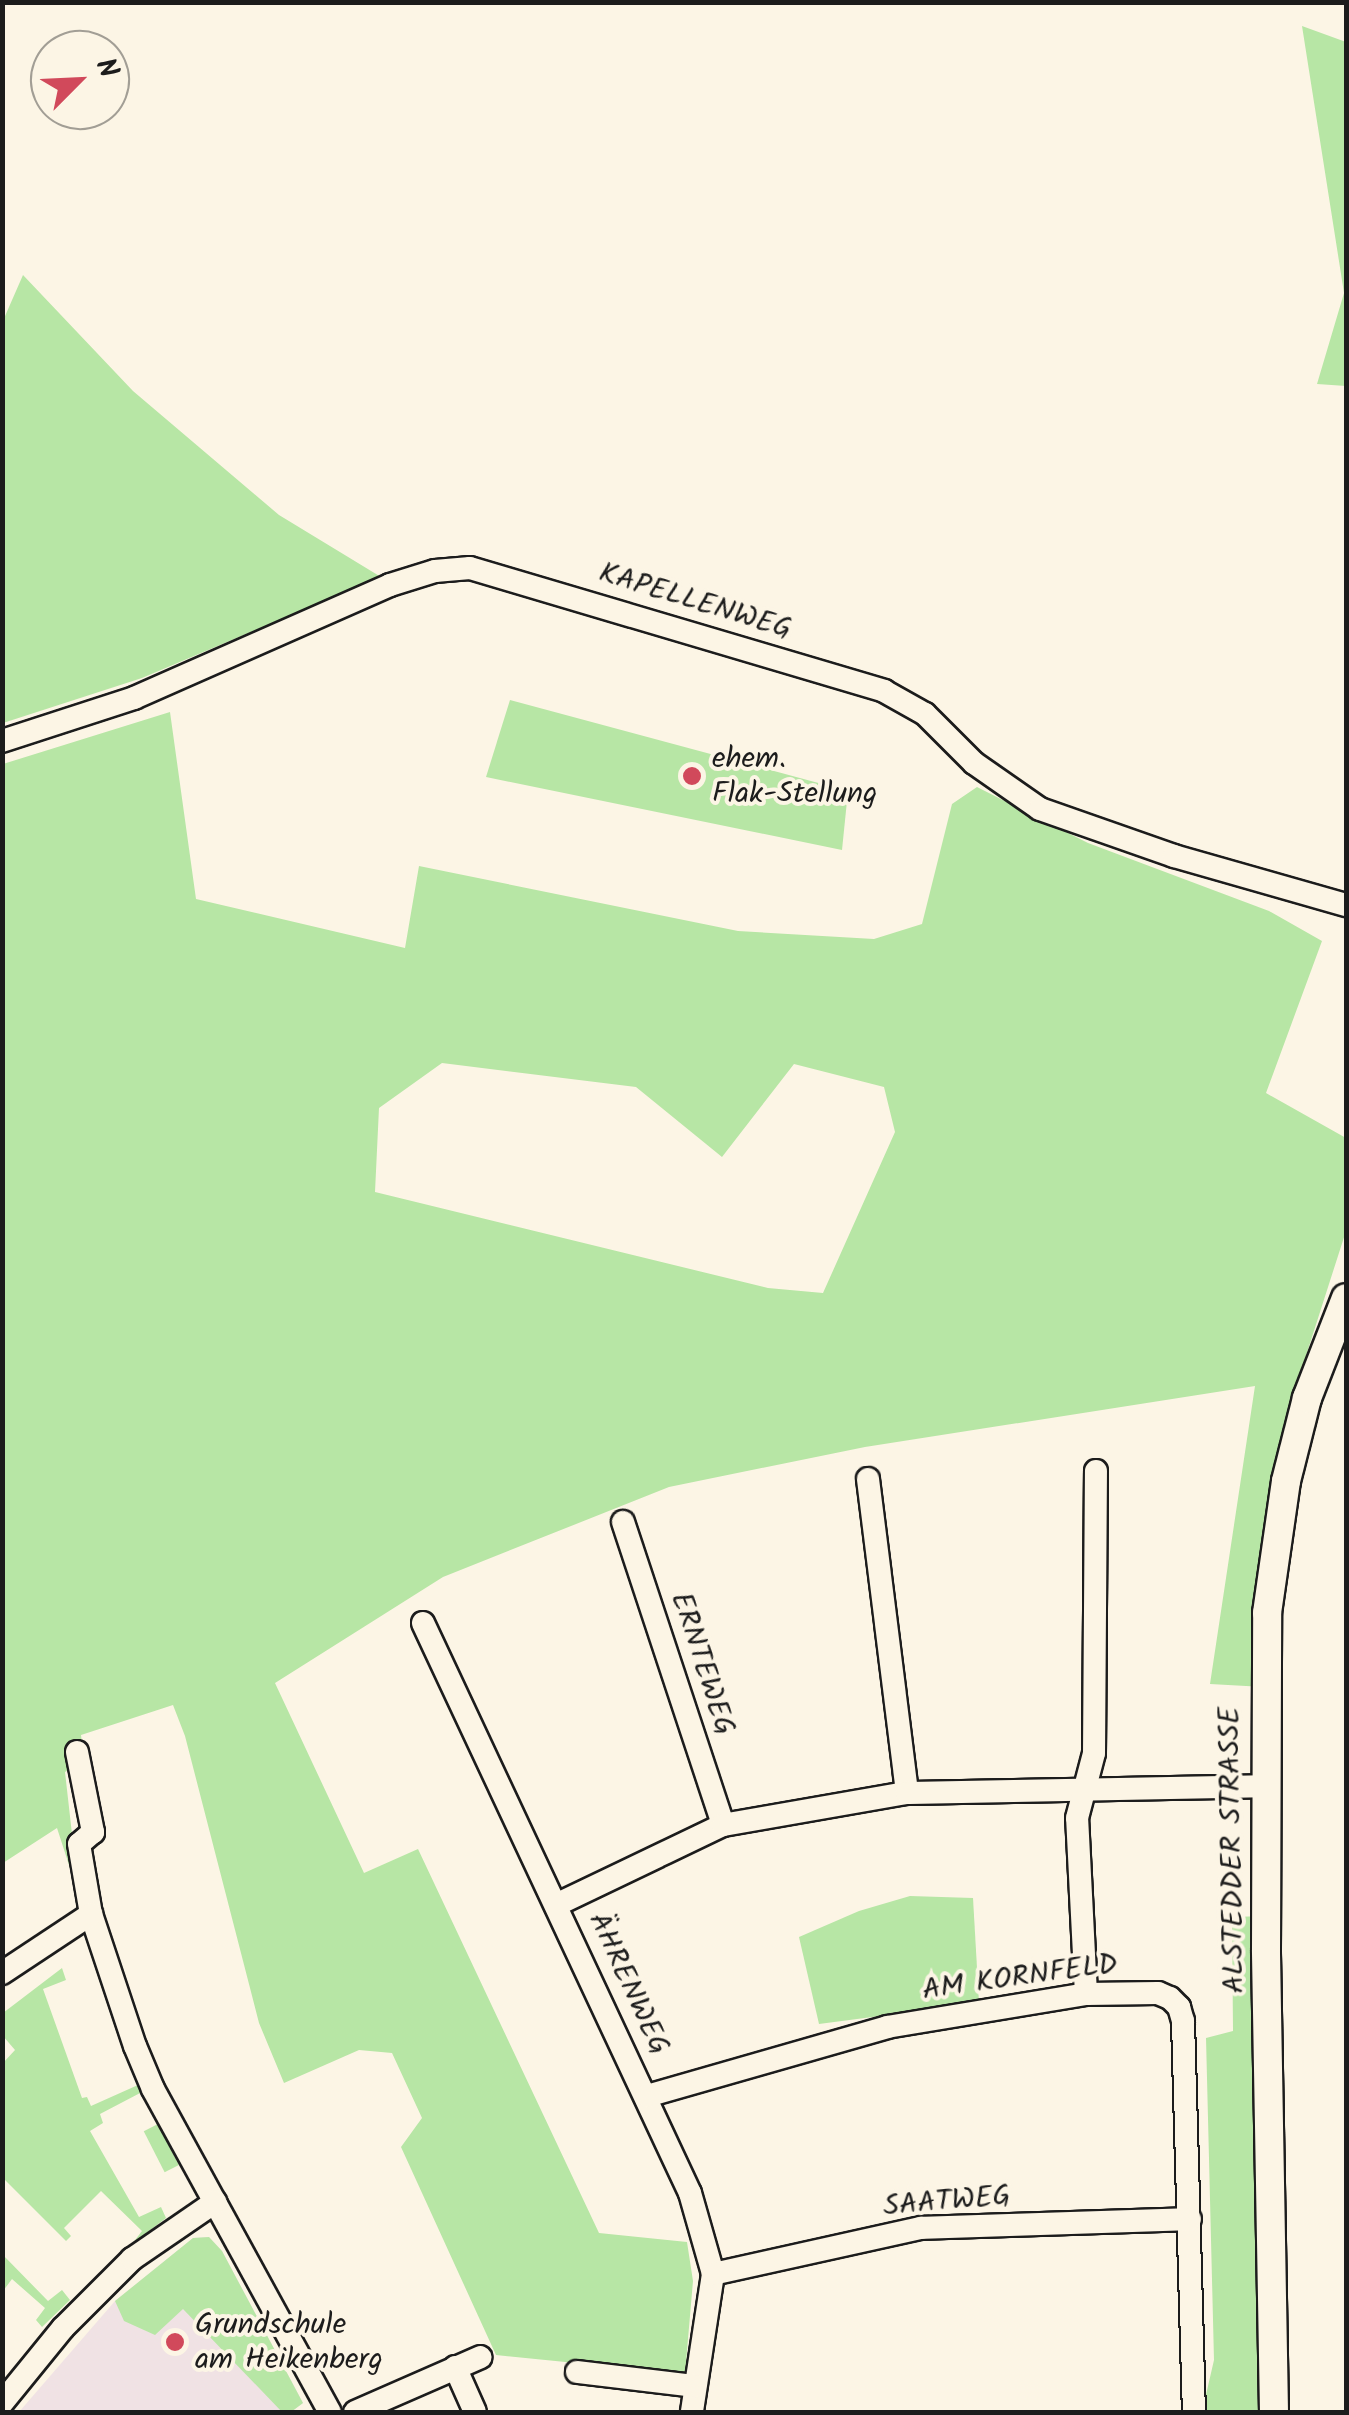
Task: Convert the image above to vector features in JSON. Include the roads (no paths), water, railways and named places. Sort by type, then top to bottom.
[{"type":"street","name":"KAPELLENWEG","points":[[2,741],[134,698],[390,585],[436,571],[470,568],[884,692],[926,714],[974,763],[1040,809],[1174,856],[1346,905]]},
{"type":"street","name":"ALSTEDDER STRASSE","points":[[1274,2412],[1264,1786],[1267,1613],[1286,1480],[1307,1398],[1346,1298]]},
{"type":"street","points":[[1086,1994],[1078,1818],[1094,1753],[1096,1471]]},
{"type":"street","points":[[868,1478],[907,1792]]},
{"type":"street","name":"ERNTEWEG","points":[[623,1522],[723,1825]]},
{"type":"street","name":"ÄHRENWEG","points":[[423,1623],[558,1904],[690,2193],[713,2274],[692,2412]]},
{"type":"street","points":[[77,1752],[93,1832],[78,1844],[91,1914],[153,2089],[330,2412]]},
{"type":"street","points":[[558,1904],[723,1825],[907,1792],[1264,1786]]},
{"type":"street","points":[[2,1972],[91,1914]]},
{"type":"street","name":"AM KORNFELD","points":[[647,2096],[880,2028],[1086,1994],[1158,1992],[1179,2006],[1190,2218],[1194,2412]]},
{"type":"street","points":[[2,2403],[63,2328],[135,2257],[216,2202]]},
{"type":"street","name":"SAATWEG","points":[[713,2274],[922,2228],[1190,2218]]},
{"type":"street","points":[[356,2412],[481,2356]]},
{"type":"street","points":[[455,2367],[476,2412]]},
{"type":"street","points":[[577,2372],[695,2386]]},
{"type":"place","name":"ehem. Flak-Stellung","points":[[692,776]]},
{"type":"place","name":"Grundschule am Heikenberg","points":[[175,2342]]}]
